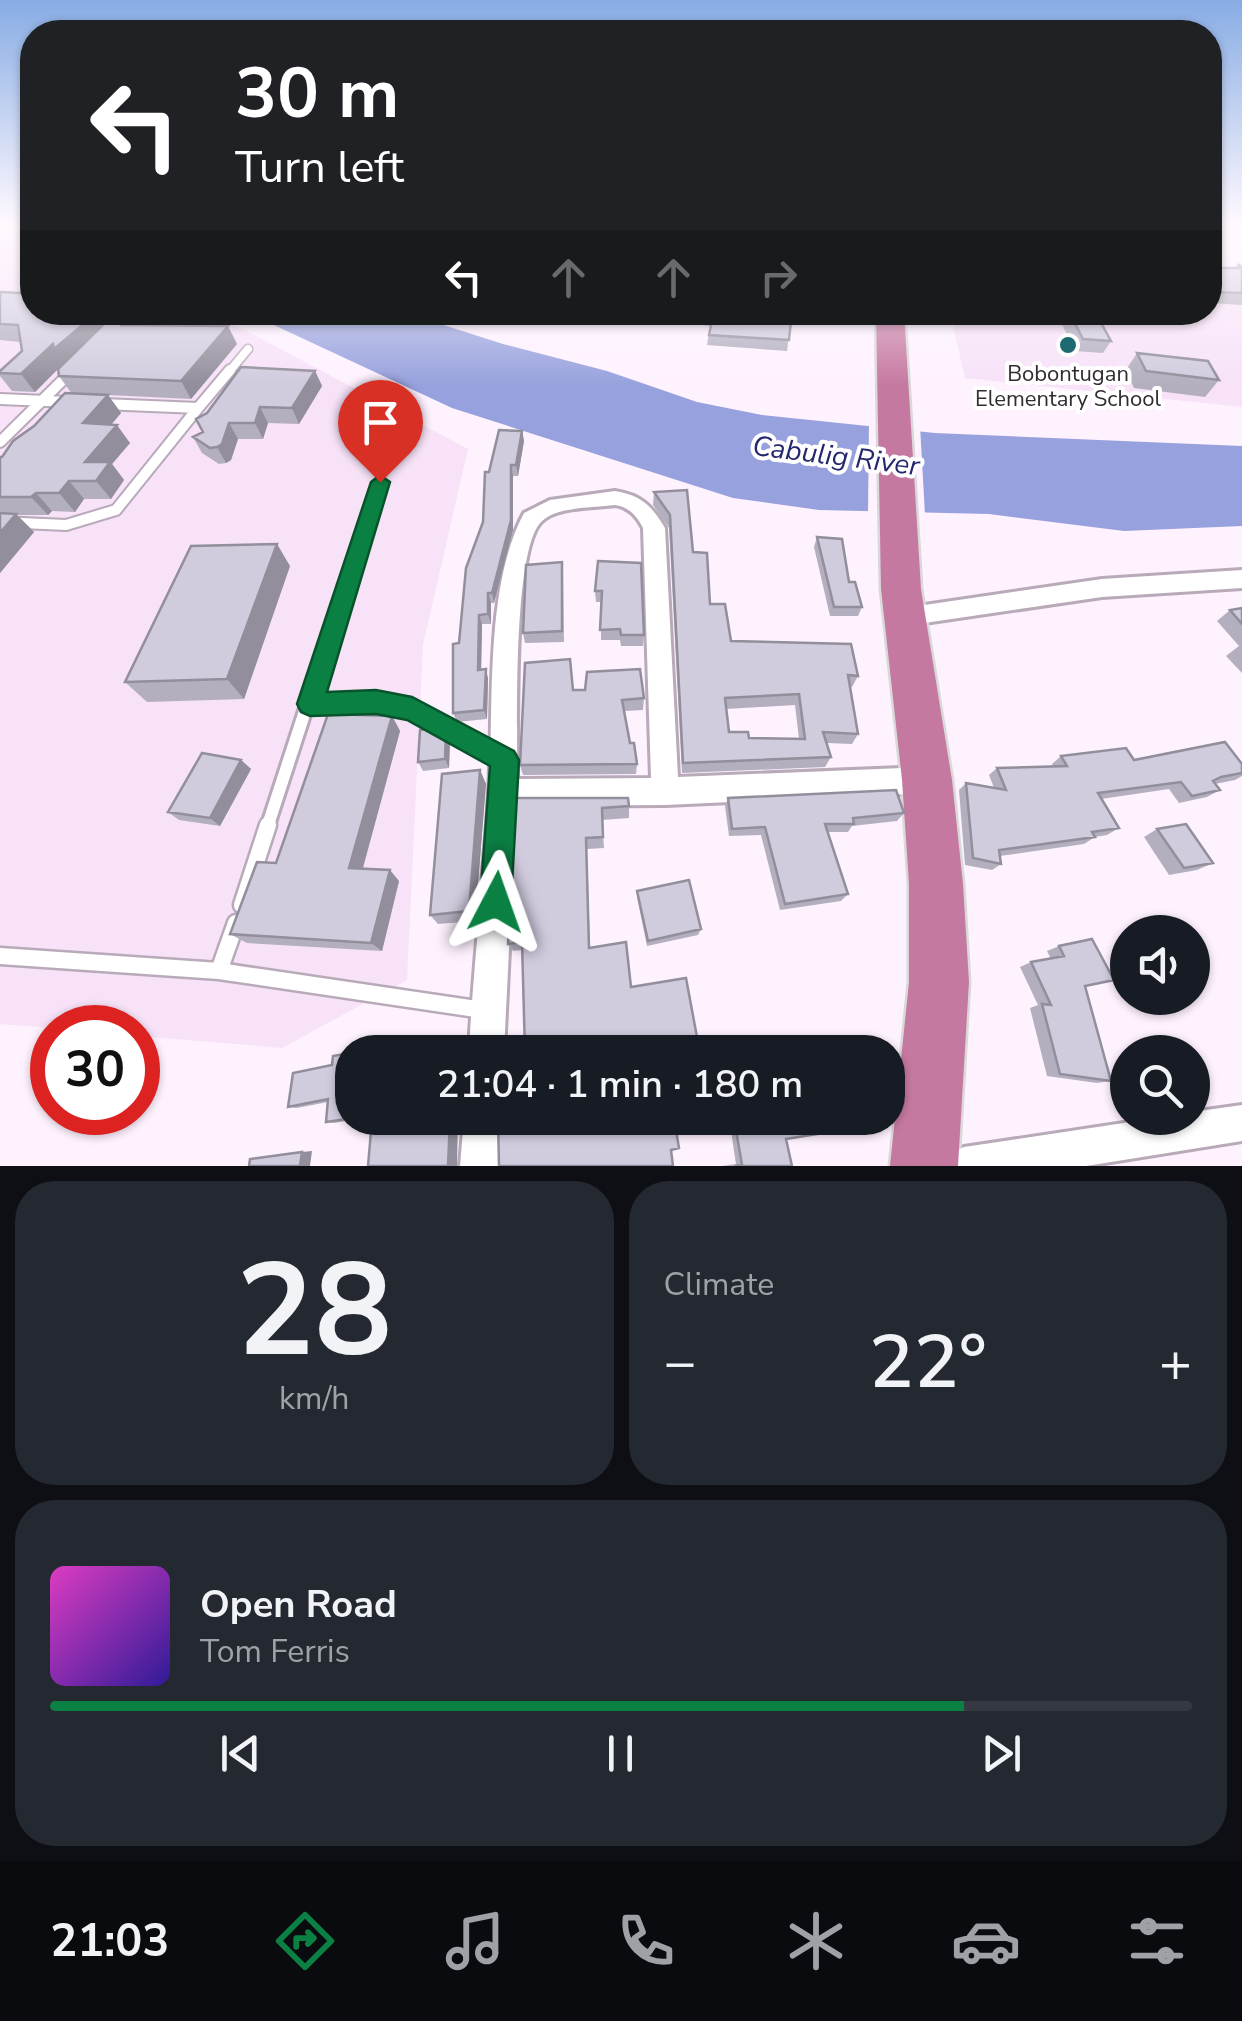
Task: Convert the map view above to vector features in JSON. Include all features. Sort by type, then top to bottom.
[{"type":"highway","points":[[891,325],[902,603],[927,780],[940,982],[924,1166]]},
{"type":"street","points":[[487,1035],[504,793],[510,598],[517,556],[531,518],[550,507],[615,498],[630,500],[646,514],[654,528],[665,791]]},
{"type":"street","points":[[902,603],[1242,579]]},
{"type":"street","points":[[504,793],[927,780]]},
{"type":"street","points":[[964,1166],[1242,1123]]},
{"type":"street","points":[[479,1166],[481,1135]]},
{"type":"lane","points":[[0,522],[66,525],[102,518],[116,510],[248,350]]},
{"type":"lane","points":[[0,442],[78,366]]},
{"type":"lane","points":[[0,399],[80,403]]},
{"type":"lane","points":[[99,404],[198,408]]},
{"type":"lane","points":[[219,971],[380,482]]},
{"type":"lane","points":[[310,704],[376,702],[412,709],[505,760]]},
{"type":"lane","points":[[0,956],[219,971],[488,1011]]},
{"type":"shaded area","points":[[0,276],[20,276],[20,325],[236,325],[468,449],[423,645],[407,980],[282,1048],[160,1038],[160,1005],[30,1005],[30,1026],[0,1024]]},
{"type":"shaded area","name":"Bobontugan Elementary School","points":[[1222,276],[1242,280],[1242,407],[965,378],[953,325],[1222,325]]},
{"type":"water","name":"Cabulig River","points":[[274,325],[444,325],[607,371],[697,402],[762,415],[935,433],[1242,446],[1242,526],[1124,531],[989,514],[819,510],[733,498],[452,408]]},
{"type":"pier","points":[[869,421],[920,426],[925,515],[868,515]]},
{"type":"building","points":[[1222,276],[1242,276],[1242,293],[1222,292]]},
{"type":"building","points":[[0,292],[20,293],[20,325],[83,325],[54,349],[53,344],[21,374],[0,373],[22,351],[18,325],[0,324]]},
{"type":"building","points":[[103,325],[228,326],[181,381],[59,376],[58,369]]},
{"type":"building","points":[[711,325],[791,325],[789,340],[709,335]]},
{"type":"building","points":[[1076,325],[1102,325],[1111,341],[1083,339]]},
{"type":"building","points":[[1137,353],[1208,361],[1219,380],[1146,371]]},
{"type":"building","points":[[241,367],[315,371],[292,408],[260,407],[255,423],[229,423],[222,444],[210,448],[193,437],[203,432],[196,419],[207,413]]},
{"type":"building","points":[[65,393],[108,395],[83,423],[117,425],[85,462],[110,462],[96,481],[69,481],[59,493],[0,497],[0,457]]},
{"type":"building","points":[[499,430],[522,431],[516,465],[511,465],[511,520],[492,593],[488,593],[488,614],[479,615],[478,670],[486,669],[484,710],[453,713],[453,644],[459,643],[466,568],[483,522],[485,472],[489,472]]},
{"type":"building","points":[[687,490],[693,552],[707,553],[710,604],[725,604],[731,641],[851,644],[858,676],[848,675],[858,734],[823,732],[831,757],[683,763],[670,515],[654,492]],"holes":[[[799,694],[805,739],[749,738],[748,732],[729,732],[725,698]]]},
{"type":"building","points":[[0,513],[16,514],[0,533]]},
{"type":"building","points":[[817,537],[842,539],[849,582],[855,582],[862,607],[834,607]]},
{"type":"building","points":[[277,544],[227,679],[125,682],[191,546]]},
{"type":"building","points":[[598,561],[641,563],[644,635],[621,635],[620,629],[600,630],[602,591],[595,591]]},
{"type":"building","points":[[562,562],[562,631],[523,633],[526,565]]},
{"type":"building","points":[[1242,608],[1242,624],[1230,610]]},
{"type":"building","points":[[570,659],[573,690],[585,690],[587,672],[640,669],[644,698],[622,700],[637,764],[520,765],[525,663]]},
{"type":"building","points":[[328,714],[392,716],[349,868],[390,870],[371,943],[230,934],[257,862],[276,863]]},
{"type":"building","points":[[440,728],[446,732],[445,759],[418,762],[420,730]]},
{"type":"building","points":[[1225,742],[1242,764],[1242,773],[1213,781],[1220,790],[1192,796],[1181,782],[1098,793],[1119,828],[1092,832],[1095,837],[999,850],[1001,864],[973,858],[966,783],[1006,790],[997,768],[1067,766],[1061,756],[1126,748],[1134,760]]},
{"type":"building","points":[[202,753],[241,760],[210,818],[168,812]]},
{"type":"building","points":[[480,770],[469,911],[430,915],[442,774]]},
{"type":"building","points":[[896,790],[904,813],[853,818],[854,824],[825,824],[848,894],[785,904],[765,827],[732,829],[728,798]]},
{"type":"building","points":[[516,798],[628,798],[629,806],[602,808],[603,837],[586,838],[589,948],[626,942],[631,987],[686,978],[697,1035],[525,1035],[522,942],[508,944]]},
{"type":"building","points":[[1186,824],[1213,863],[1184,868],[1157,829]]},
{"type":"building","points":[[689,880],[701,929],[648,941],[637,891]]},
{"type":"building","points":[[1092,939],[1110,973],[1110,981],[1085,986],[1110,1081],[1060,1074],[1042,1004],[1051,1005],[1031,962],[1064,956],[1059,946]]},
{"type":"building","points":[[333,1056],[335,1121],[326,1122],[328,1099],[288,1107],[293,1073],[332,1065]]},
{"type":"building","points":[[371,1135],[449,1135],[448,1166],[368,1166]]},
{"type":"building","points":[[498,1135],[677,1135],[679,1148],[671,1150],[673,1166],[499,1166]]},
{"type":"building","points":[[737,1135],[811,1135],[786,1139],[792,1166],[735,1166],[742,1165]]},
{"type":"building","points":[[302,1152],[300,1166],[249,1166],[250,1159]]},
{"type":"place","name":"Bobontugan Elementary School","points":[[1068,345]]},
{"type":"route","points":[[380,482],[310,704],[376,702],[412,709],[505,760],[496,902]]}]
